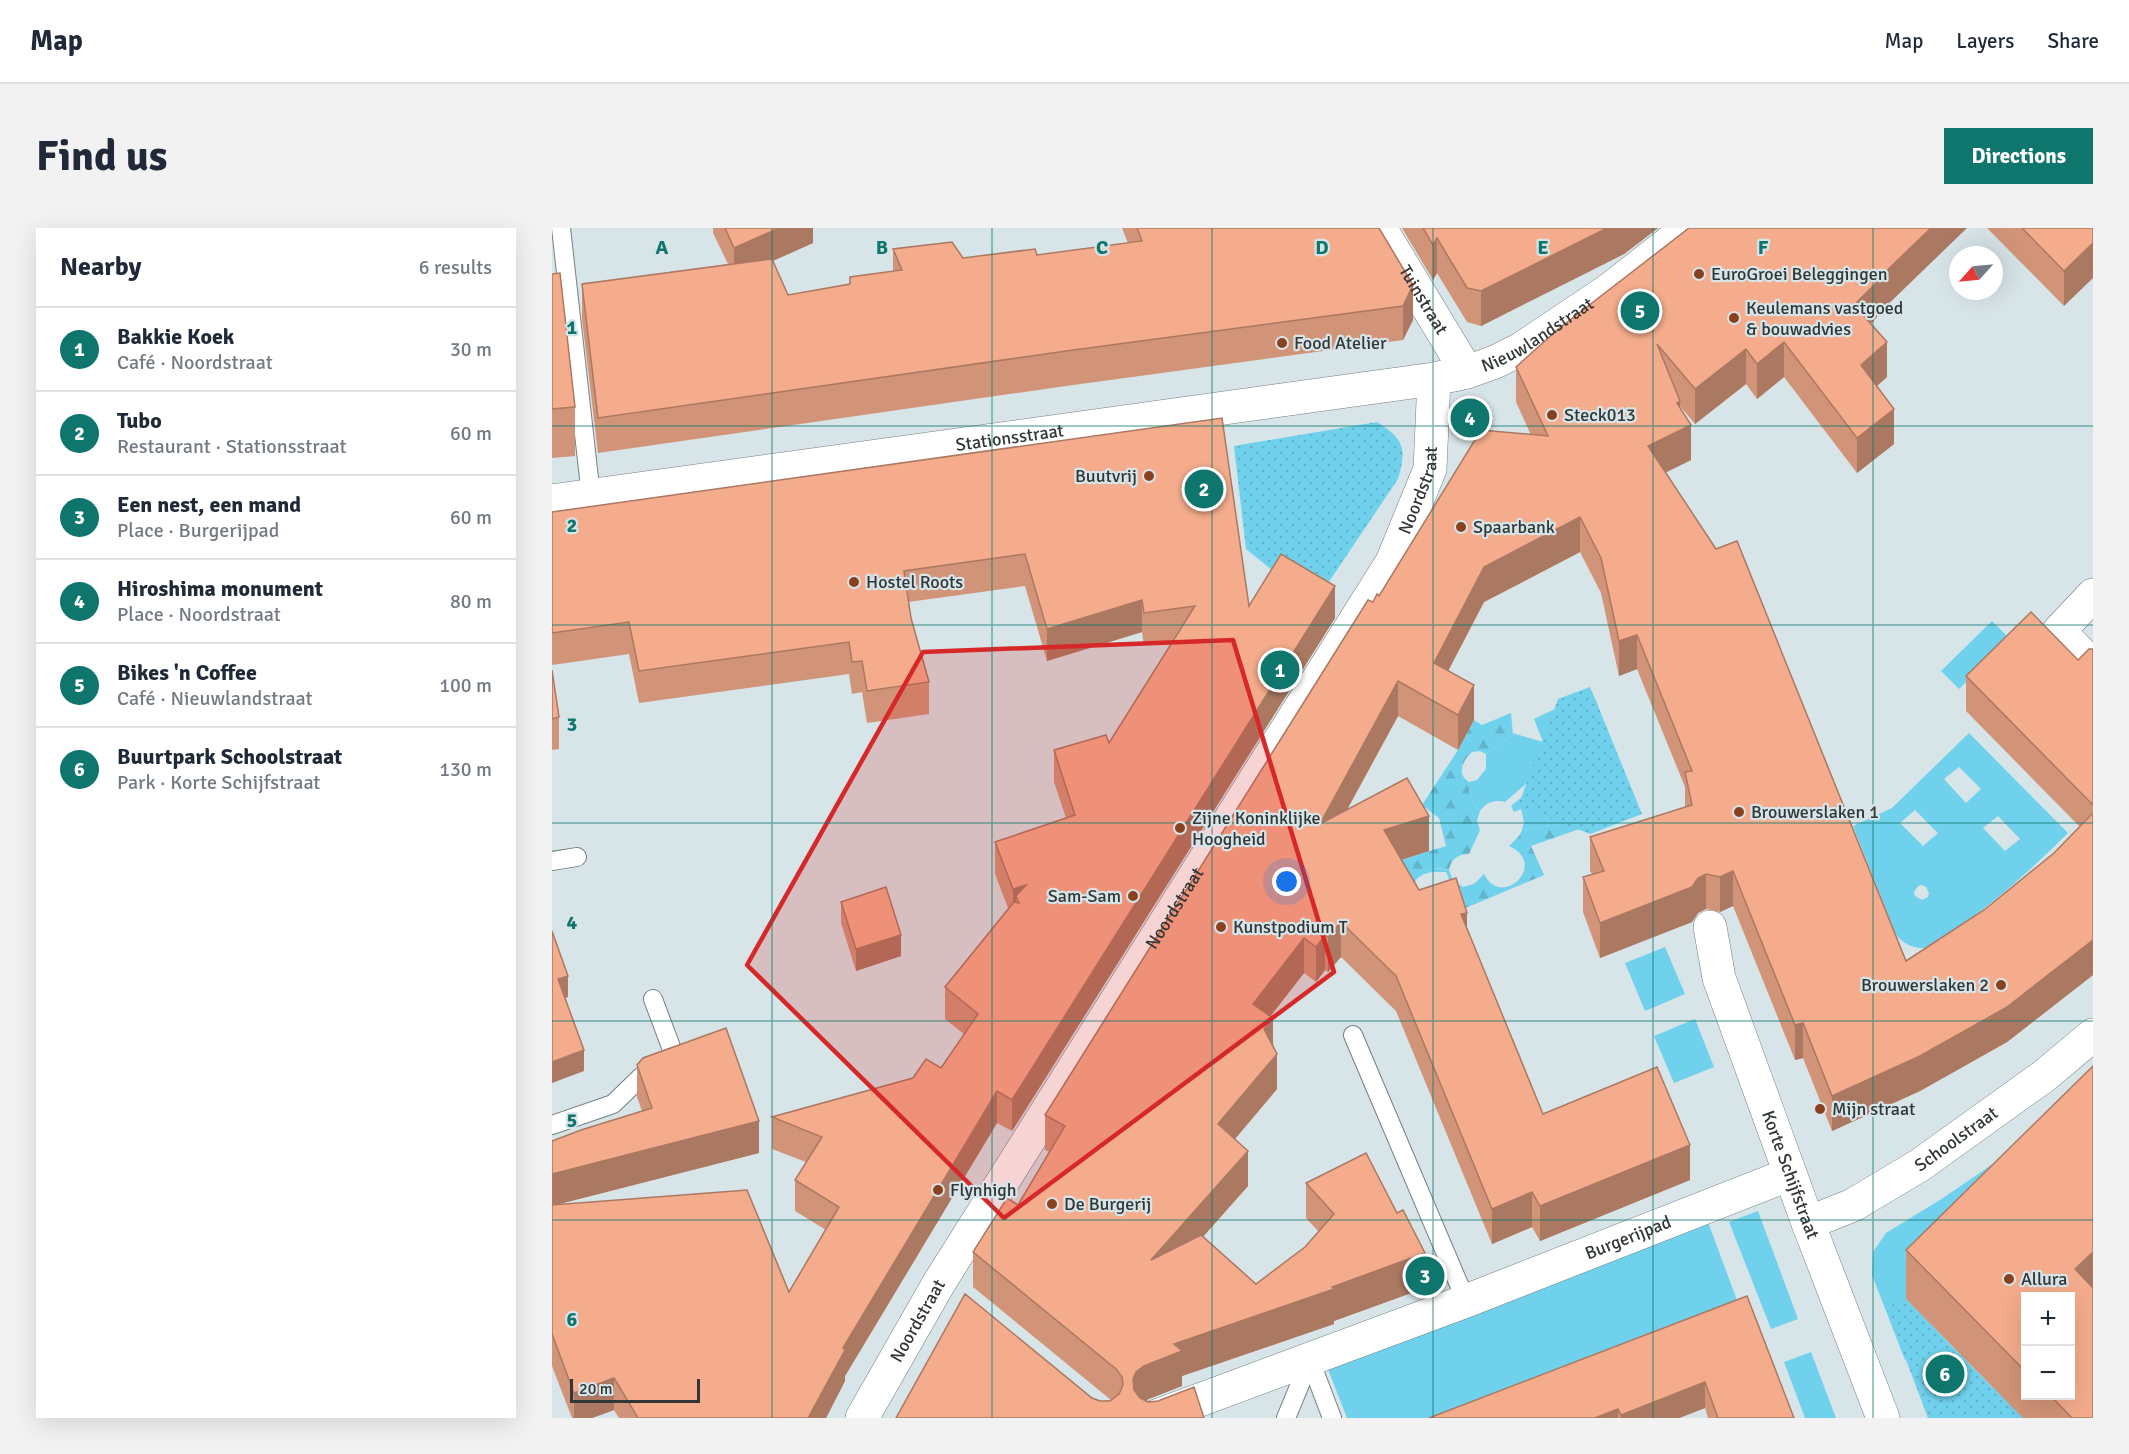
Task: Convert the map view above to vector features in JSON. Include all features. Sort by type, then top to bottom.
[{"type":"street","name":"Tuinstraat","points":[[1380,228],[1467,372]]},
{"type":"street","name":"Nieuwlandstraat","points":[[1467,372],[1495,362],[1530,342],[1609,290],[1688,228]]},
{"type":"street","name":"Stationsstraat","points":[[552,501],[1434,379],[1467,372]]},
{"type":"street","name":"Noordstraat","points":[[862,1418],[939,1283],[1392,562],[1430,469],[1434,379]]},
{"type":"street","points":[[2093,595],[2058,631],[2093,666]]},
{"type":"street","name":"Korte Schijfstraat","points":[[1710,927],[1719,978],[1808,1223],[1883,1418]]},
{"type":"street","name":"Schoolstraat","points":[[1808,1223],[1852,1205],[1920,1165],[2044,1076],[2093,1035]]},
{"type":"street","name":"Burgerijpad","points":[[1151,1418],[1466,1301],[1790,1174]]},
{"type":"street","points":[[939,1283],[966,1305]]},
{"type":"lane","points":[[561,228],[591,495]]},
{"type":"lane","points":[[552,861],[577,857]]},
{"type":"lane","points":[[552,1125],[613,1104],[642,1076],[677,1063],[653,999]]},
{"type":"lane","points":[[1353,1035],[1466,1301]]},
{"type":"lane","points":[[1286,1418],[1310,1360]]},
{"type":"lane","points":[[1310,1360],[1332,1418]]},
{"type":"highlighted area","points":[[1233,640],[1334,972],[1004,1218],[747,965],[923,652]]},
{"type":"green space","points":[[1377,422],[1393,434],[1401,446],[1402,460],[1398,479],[1314,604],[1246,549],[1234,446]]},
{"type":"green space","points":[[1992,621],[2010,639],[1959,689],[1941,671]]},
{"type":"green space","points":[[1590,687],[1642,814],[1590,834],[1518,806],[1558,699]]},
{"type":"green space","points":[[1594,696],[1639,808],[1531,846],[1544,875],[1456,912],[1408,928],[1394,862],[1446,846],[1439,818],[1422,805],[1458,750],[1474,720],[1482,725],[1511,713],[1513,735],[1486,754],[1480,751],[1472,752],[1462,767],[1463,775],[1469,782],[1471,797],[1480,811],[1477,821],[1480,830],[1469,854],[1456,858],[1449,870],[1434,868],[1418,874],[1409,892],[1462,899],[1463,887],[1474,884],[1484,874],[1492,884],[1501,887],[1510,886],[1518,880],[1523,872],[1524,863],[1520,854],[1509,846],[1522,830],[1558,825],[1570,816],[1585,700]]},
{"type":"green space","points":[[1557,710],[1528,782],[1505,802],[1491,802],[1480,811],[1471,797],[1469,782],[1477,780],[1486,769],[1486,754],[1513,735],[1512,733],[1543,742],[1534,719]]},
{"type":"green space","points":[[1969,733],[2068,833],[2041,860],[1968,921],[1936,944],[1916,948],[1905,943],[1896,935],[1853,826],[1892,808]],"holes":[[[1959,767],[1981,789],[1966,803],[1944,779]],[[1915,810],[1938,833],[1923,846],[1900,823]],[[1998,816],[2020,839],[2005,851],[1983,828]],[[1918,886],[1926,887],[1928,897],[1922,900],[1915,896],[1914,892]]]},
{"type":"green space","points":[[1532,788],[1570,816],[1558,825],[1522,830],[1524,822],[1521,809],[1514,812],[1511,806]]},
{"type":"green space","points":[[1432,868],[1449,870],[1453,881],[1463,887],[1462,898],[1455,906],[1446,910],[1424,909],[1415,904],[1410,896],[1410,885],[1413,878]],"holes":[[[1432,872],[1446,872],[1451,883],[1461,890],[1458,898],[1451,904],[1433,908],[1418,901],[1414,894],[1414,885],[1418,877]]]},
{"type":"green space","points":[[1665,947],[1685,994],[1645,1011],[1625,963]]},
{"type":"green space","points":[[1695,1019],[1714,1067],[1674,1083],[1654,1036]]},
{"type":"green space","points":[[2003,1157],[1906,1299],[1936,1330],[1905,1360],[1872,1275],[1873,1252],[1886,1233]]},
{"type":"green space","points":[[1758,1211],[1798,1319],[1771,1329],[1729,1222]]},
{"type":"green space","points":[[1708,1222],[1738,1303],[1442,1418],[1347,1418],[1326,1364]]},
{"type":"green space","points":[[1906,1299],[1994,1389],[2021,1362],[2021,1400],[2074,1400],[2093,1418],[1928,1418],[1886,1307]]},
{"type":"green space","points":[[1811,1352],[1836,1418],[1805,1418],[1784,1362]]},
{"type":"building","points":[[725,228],[779,228],[734,248]]},
{"type":"building","points":[[1137,228],[1379,228],[1413,285],[1403,306],[1066,351],[598,418],[582,284],[772,259],[788,295],[850,284],[850,277],[902,270],[893,249],[952,242],[963,258],[1035,249],[1037,255],[1142,241]]},
{"type":"building","points":[[1423,228],[1607,228],[1481,291],[1467,288],[1437,238],[1433,245]]},
{"type":"building","points":[[1689,228],[1931,228],[1854,305],[1887,342],[1861,365],[1894,409],[1857,438],[1784,342],[1757,364],[1746,349],[1695,389],[1657,344],[1680,401],[1677,403],[1691,425],[1648,446],[1716,549],[1737,541],[1906,961],[1984,910],[2054,853],[2093,813],[2093,940],[2007,1007],[1920,1056],[1832,1096],[1803,1023],[1795,1025],[1733,871],[1720,877],[1706,874],[1698,878],[1692,887],[1600,923],[1583,877],[1604,871],[1590,837],[1692,805],[1685,772],[1692,771],[1637,635],[1619,641],[1601,558],[1580,517],[1484,567],[1434,663],[1474,685],[1458,715],[1398,681],[1320,824],[1407,778],[1429,816],[1384,830],[1419,890],[1456,878],[1467,913],[1461,914],[1543,1114],[1657,1067],[1690,1145],[1540,1206],[1532,1192],[1492,1209],[1396,976],[1341,922],[1328,937],[1325,935],[1316,947],[1304,938],[1253,1004],[1273,1018],[1264,1029],[1277,1054],[1218,1124],[1248,1151],[1151,1260],[1201,1235],[1256,1284],[1305,1247],[1334,1214],[1306,1183],[1366,1153],[1397,1213],[1403,1210],[1425,1253],[1332,1287],[1334,1289],[1174,1344],[1182,1351],[1144,1366],[1136,1372],[1133,1379],[1134,1390],[1140,1398],[1148,1402],[1158,1401],[1194,1387],[1204,1418],[896,1418],[965,1294],[1092,1398],[1110,1401],[1119,1394],[1123,1385],[1122,1377],[1116,1369],[973,1252],[1007,1198],[1018,1205],[1065,1126],[1045,1115],[1368,600],[1373,602],[1377,594],[1379,596],[1481,430],[1548,436],[1516,367],[1557,330]]},
{"type":"building","points":[[2022,228],[2093,228],[2093,243],[2064,271]]},
{"type":"building","points":[[560,273],[575,407],[552,409],[552,274]]},
{"type":"building","points":[[1222,418],[1249,606],[1281,554],[1335,586],[1012,1100],[997,1091],[843,1348],[845,1350],[808,1418],[638,1418],[614,1378],[574,1393],[552,1334],[552,1205],[747,1190],[789,1292],[839,1207],[795,1180],[822,1137],[772,1117],[913,1078],[926,1059],[941,1068],[978,1014],[945,987],[1014,902],[1019,903],[1016,896],[1026,885],[1013,889],[995,842],[1075,815],[1054,750],[1106,735],[1109,743],[1195,606],[1144,613],[1142,600],[1047,629],[1025,554],[904,571],[911,618],[929,682],[867,691],[862,661],[852,662],[849,642],[639,671],[629,622],[552,633],[552,512]]},
{"type":"building","points":[[2031,612],[2078,660],[2089,649],[2093,649],[2093,805],[1966,676]]},
{"type":"building","points":[[552,670],[559,717],[552,719]]},
{"type":"building","points":[[886,887],[901,935],[856,949],[841,902]]},
{"type":"building","points":[[552,931],[568,976],[558,979],[584,1050],[552,1062]]},
{"type":"building","points":[[726,1028],[759,1121],[552,1174],[552,1141],[652,1108],[637,1065],[643,1058]]},
{"type":"building","name":"Allura","points":[[2093,1066],[2093,1252],[2075,1269],[2093,1288],[2093,1418],[2072,1418],[2055,1400],[2075,1400],[2075,1292],[2021,1292],[2021,1367],[1906,1250]]},
{"type":"building","points":[[1747,1296],[1794,1418],[1718,1418],[1705,1382],[1621,1415],[1618,1409],[1595,1418],[1429,1418]]},
{"type":"place","name":"EuroGroei Beleggingen","points":[[1699,274]]},
{"type":"place","name":"Bikes 'n Coffee","points":[[1640,311]]},
{"type":"place","name":"Keulemans vastgoed & bouwadvies","points":[[1734,318]]},
{"type":"place","name":"Food Atelier","points":[[1282,343]]},
{"type":"place","name":"Steck013","points":[[1552,415]]},
{"type":"place","name":"Hiroshima monument","points":[[1470,418]]},
{"type":"place","name":"Buutvrij","points":[[1149,476]]},
{"type":"place","name":"Tubo","points":[[1204,489]]},
{"type":"place","name":"Spaarbank","points":[[1461,527]]},
{"type":"place","name":"Hostel Roots","points":[[854,582]]},
{"type":"place","name":"Bakkie Koek","points":[[1280,670]]},
{"type":"place","name":"Brouwerslaken 1","points":[[1739,812]]},
{"type":"place","name":"Zijne Koninklijke Hoogheid","points":[[1180,828]]},
{"type":"place","name":"Sam-Sam","points":[[1133,896]]},
{"type":"place","name":"Kunstpodium T","points":[[1221,927]]},
{"type":"place","name":"Brouwerslaken 2","points":[[2001,985]]},
{"type":"place","name":"Mijn straat","points":[[1820,1109]]},
{"type":"place","name":"Flynhigh","points":[[938,1190]]},
{"type":"place","name":"De Burgerij","points":[[1052,1204]]},
{"type":"place","name":"Een nest, een mand","points":[[1425,1276]]},
{"type":"place","name":"Allura","points":[[2009,1279]]},
{"type":"place","name":"Buurtpark Schoolstraat","points":[[1945,1374]]}]
